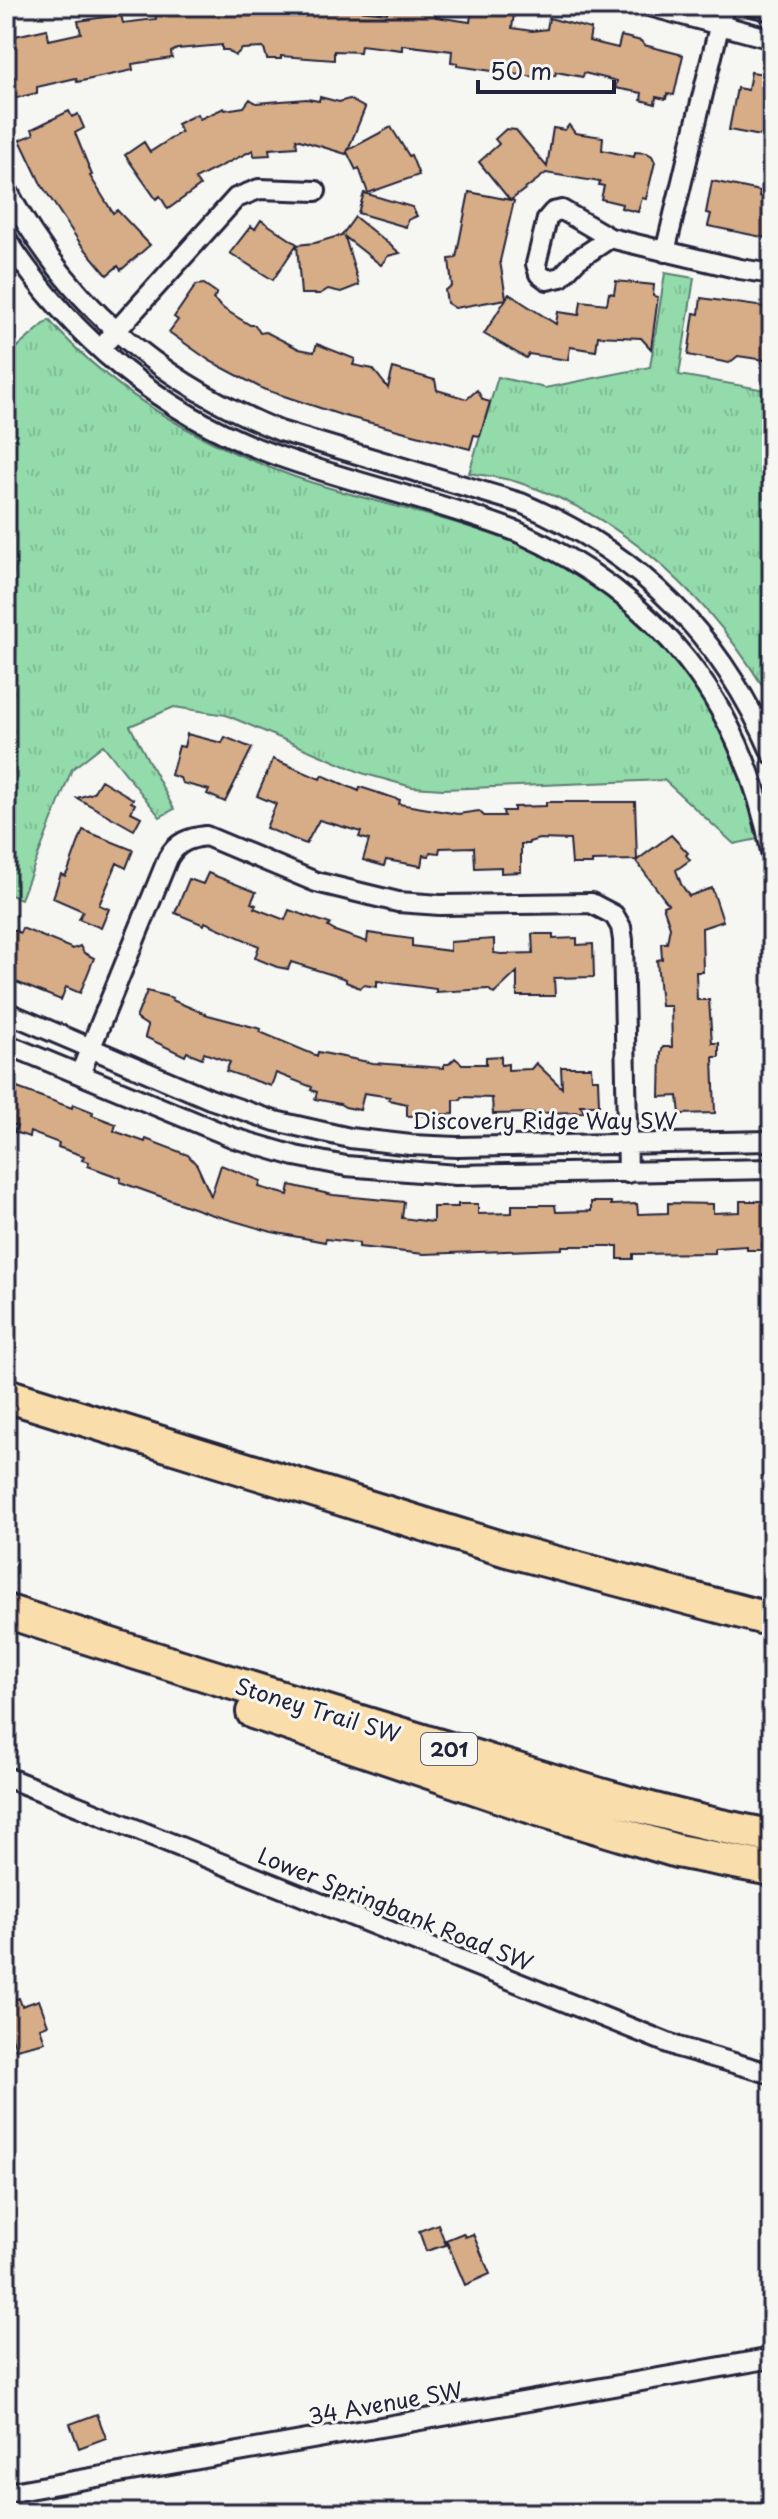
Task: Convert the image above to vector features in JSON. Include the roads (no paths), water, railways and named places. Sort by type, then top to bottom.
[{"type":"highway","points":[[6,1395],[589,1573],[772,1620]]},
{"type":"highway","points":[[589,1573],[645,1571],[772,1602]]},
{"type":"highway","name":"Stoney Trail SW","points":[[6,1611],[128,1652],[532,1774],[668,1813],[772,1836]]},
{"type":"highway","points":[[128,1652],[223,1701],[541,1810],[677,1851],[772,1869]]},
{"type":"street","points":[[649,6],[772,39]]},
{"type":"street","points":[[665,252],[724,6]]},
{"type":"street","points":[[752,6],[772,11]]},
{"type":"street","points":[[6,188],[28,227],[75,290],[115,331],[167,373],[195,390],[249,419],[280,431],[459,483],[554,517],[588,536],[638,571],[688,617],[710,644],[744,695],[772,754]]},
{"type":"street","points":[[99,349],[236,198],[259,189],[316,191]]},
{"type":"street","points":[[28,227],[7,240],[58,306],[99,349],[158,395],[195,419],[271,454],[518,532],[555,549],[613,586],[669,638],[722,710],[755,788],[772,856]]},
{"type":"street","points":[[610,238],[772,274]]},
{"type":"street","points":[[271,454],[280,431]]},
{"type":"street","points":[[452,510],[459,483]]},
{"type":"street","points":[[80,1074],[168,858],[180,843],[195,837],[217,839],[316,882],[398,902],[440,905],[591,903],[614,915],[621,927],[623,940],[628,1173]]},
{"type":"street","name":"Discovery Ridge Way SW","points":[[6,1012],[242,1111],[311,1131],[350,1138],[457,1147],[772,1141]]},
{"type":"street","points":[[6,1044],[234,1138],[295,1156],[346,1166],[456,1175],[772,1169]]},
{"type":"street","points":[[346,1166],[350,1138]]},
{"type":"street","name":"Lower Springbank Road SW","points":[[6,1777],[678,2047],[772,2074]]},
{"type":"street","name":"34 Avenue SW","points":[[6,2493],[772,2358]]}]
